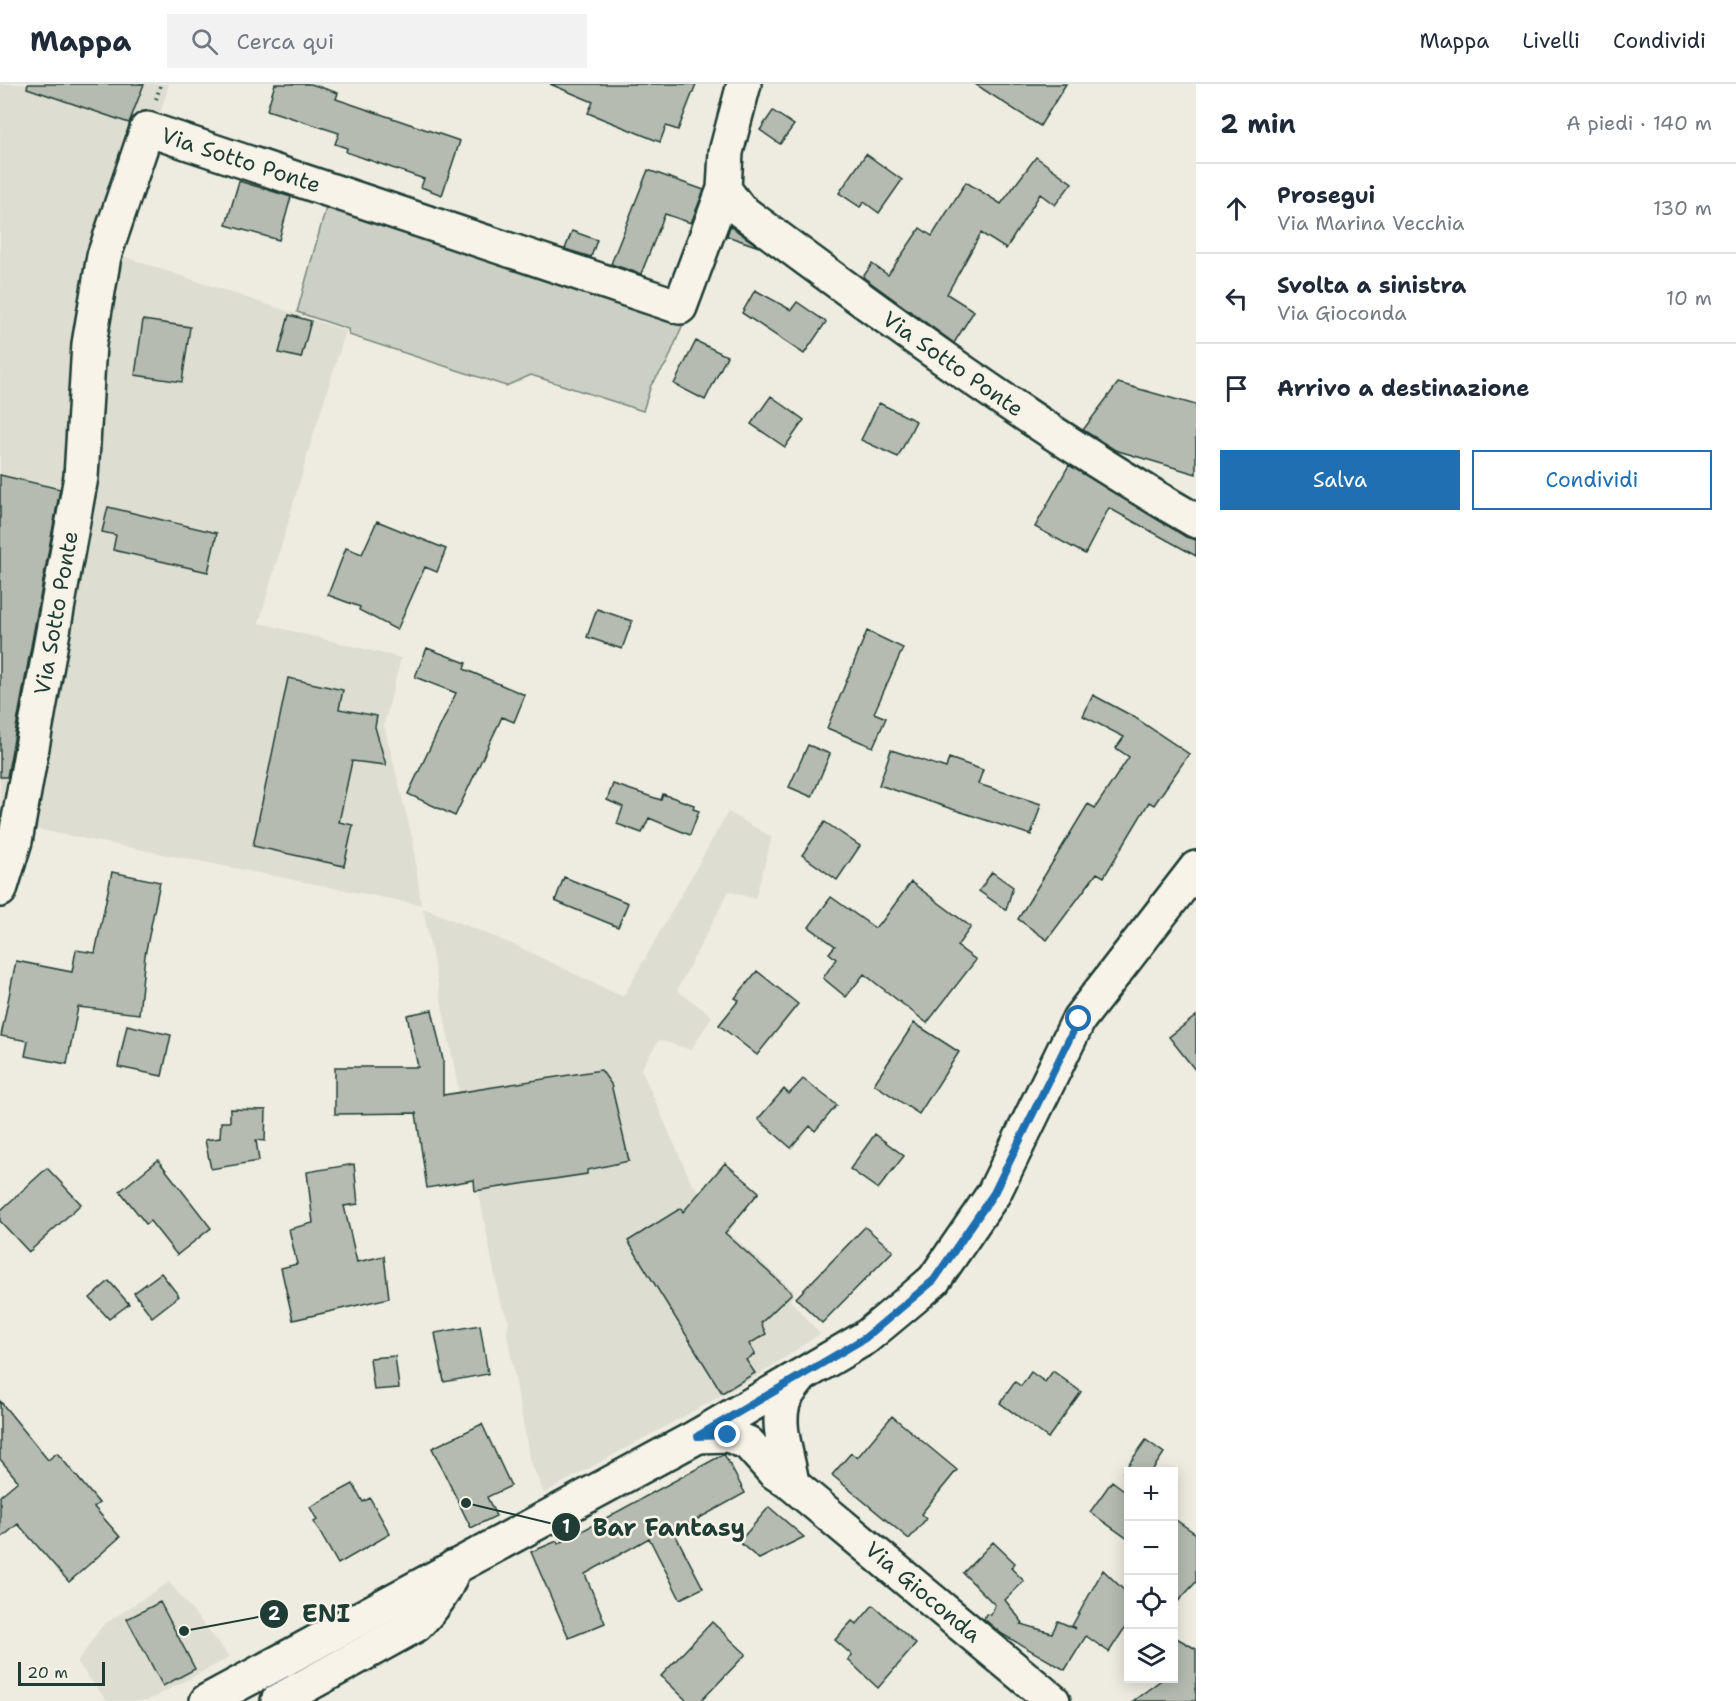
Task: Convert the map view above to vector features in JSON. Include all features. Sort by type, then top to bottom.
[{"type":"street","name":"Via Sotto Ponte","points":[[0,890],[15,841],[81,477],[89,345],[104,256],[147,129],[680,307],[724,189],[726,152],[744,84]]},
{"type":"street","name":"Via Sotto Ponte","points":[[724,189],[739,209],[886,317],[1068,443],[1196,521]]},
{"type":"street","points":[[207,1701],[698,1436],[865,1338],[934,1280],[994,1193],[1079,1019],[1196,868]]},
{"type":"street","points":[[792,1484],[788,1455],[781,1431],[783,1403],[801,1376]]},
{"type":"street","name":"Via Gioconda","points":[[698,1436],[728,1435],[748,1443],[774,1472],[792,1484],[1053,1701]]},
{"type":"street","points":[[278,1701],[416,1625],[432,1610],[447,1587],[454,1567]]},
{"type":"shaded area","points":[[0,84],[169,84],[119,255],[346,331],[259,623],[401,658],[384,725],[413,841],[421,905],[5,823],[0,858]]},
{"type":"shaded area","points":[[329,197],[685,319],[667,363],[651,385],[643,411],[531,375],[506,386],[349,335],[348,329],[297,312]]},
{"type":"shaded area","points":[[728,812],[772,837],[755,899],[729,891],[677,990],[712,1016],[691,1050],[659,1040],[641,1069],[692,1184],[737,1221],[729,1233],[795,1292],[790,1300],[820,1334],[757,1376],[544,1493],[530,1461],[507,1334],[509,1321],[500,1302],[423,908],[517,946],[623,997]]},
{"type":"shaded area","points":[[169,1582],[230,1657],[147,1701],[107,1701],[77,1662],[103,1625]]},
{"type":"building","points":[[28,84],[144,84],[129,123],[27,88]]},
{"type":"building","points":[[275,84],[311,84],[338,93],[336,99],[460,141],[442,195],[421,187],[424,179],[346,152],[347,148],[335,144],[339,133],[267,110]]},
{"type":"building","points":[[550,84],[696,84],[678,130],[666,126],[660,142],[588,113],[593,102]]},
{"type":"building","points":[[975,84],[1066,84],[1040,126]]},
{"type":"building","points":[[773,111],[794,125],[780,144],[760,130]]},
{"type":"building","points":[[866,154],[902,180],[879,213],[864,202],[860,207],[839,193]]},
{"type":"building","points":[[1036,157],[1072,183],[1055,205],[1040,194],[1006,249],[981,233],[947,294],[974,311],[954,343],[863,277],[872,264],[888,275],[920,228],[932,236],[966,182],[1001,204]]},
{"type":"building","points":[[648,170],[704,190],[691,223],[665,214],[641,274],[611,264]]},
{"type":"building","points":[[239,181],[291,197],[279,240],[226,225]]},
{"type":"building","points":[[730,226],[759,247],[727,236]]},
{"type":"building","points":[[572,231],[597,240],[591,257],[565,249]]},
{"type":"building","points":[[755,290],[791,310],[797,302],[826,322],[804,354],[742,313]]},
{"type":"building","points":[[289,315],[311,321],[301,358],[279,353]]},
{"type":"building","points":[[143,320],[190,327],[182,382],[135,375]]},
{"type":"building","points":[[696,341],[727,356],[705,400],[674,384]]},
{"type":"building","points":[[1118,383],[1196,405],[1196,474],[1115,450],[1083,430]]},
{"type":"building","points":[[771,396],[804,420],[785,447],[751,424]]},
{"type":"building","points":[[879,403],[916,421],[898,457],[861,440]]},
{"type":"building","points":[[1069,465],[1186,537],[1196,540],[1196,556],[1109,508],[1085,554],[1035,527]]},
{"type":"building","points":[[0,475],[60,489],[7,777],[0,777]]},
{"type":"building","points":[[108,507],[217,533],[208,572],[113,550],[116,535],[102,532]]},
{"type":"building","points":[[377,521],[446,549],[437,572],[425,567],[397,630],[359,610],[360,607],[328,595],[346,548],[362,554]]},
{"type":"building","points":[[597,609],[632,621],[622,649],[587,637]]},
{"type":"building","points":[[867,631],[903,648],[874,713],[886,718],[873,747],[827,728]]},
{"type":"building","points":[[427,648],[466,663],[464,669],[525,695],[514,722],[502,717],[455,816],[408,794],[456,693],[415,677]]},
{"type":"building","points":[[288,678],[343,690],[339,709],[377,716],[375,727],[386,765],[352,761],[339,822],[353,825],[344,866],[253,846]]},
{"type":"building","points":[[1093,695],[1134,717],[1189,754],[1154,805],[1149,802],[1104,877],[1097,873],[1047,940],[1018,919],[1088,804],[1095,808],[1129,757],[1116,748],[1124,737],[1083,716]]},
{"type":"building","points":[[808,745],[830,754],[812,797],[789,787]]},
{"type":"building","points":[[891,750],[946,768],[949,758],[983,770],[978,784],[1041,804],[1031,835],[879,785]]},
{"type":"building","points":[[613,784],[661,800],[663,794],[694,805],[693,809],[699,811],[690,835],[649,818],[642,833],[617,824],[623,807],[607,800]]},
{"type":"building","points":[[825,822],[860,846],[837,880],[802,855]]},
{"type":"building","points":[[112,872],[160,882],[145,955],[139,1014],[78,1007],[67,1064],[25,1056],[28,1041],[1,1036],[16,961],[72,972],[76,950],[95,953]]},
{"type":"building","points":[[992,872],[1013,887],[1006,910],[979,891]]},
{"type":"building","points":[[564,877],[628,903],[618,927],[555,901]]},
{"type":"building","points":[[911,882],[971,927],[957,946],[976,960],[927,1023],[864,974],[846,997],[823,978],[836,959],[829,953],[835,946],[809,927],[831,897],[875,928]]},
{"type":"building","points":[[757,971],[798,1004],[757,1055],[719,1025],[739,1000],[735,998]]},
{"type":"building","points":[[432,1010],[443,1060],[443,1095],[601,1070],[611,1084],[629,1161],[587,1170],[587,1174],[475,1191],[474,1180],[427,1188],[416,1113],[335,1114],[335,1067],[418,1067],[407,1015]]},
{"type":"building","points":[[1196,1016],[1196,1071],[1169,1037]]},
{"type":"building","points":[[914,1023],[959,1052],[919,1114],[874,1084]]},
{"type":"building","points":[[127,1025],[171,1035],[162,1076],[118,1067]]},
{"type":"building","points":[[803,1079],[837,1105],[815,1131],[810,1126],[791,1148],[758,1119],[784,1089],[789,1094]]},
{"type":"building","points":[[230,1109],[266,1110],[265,1141],[256,1140],[259,1161],[211,1169],[205,1140],[220,1138],[221,1122],[230,1122]]},
{"type":"building","points":[[875,1134],[904,1156],[878,1189],[850,1169]]},
{"type":"building","points":[[158,1160],[211,1228],[177,1255],[150,1221],[146,1224],[120,1191]]},
{"type":"building","points":[[725,1163],[759,1192],[725,1233],[792,1293],[761,1323],[766,1334],[749,1344],[755,1354],[746,1360],[755,1373],[722,1393],[628,1241],[681,1208],[683,1212]]},
{"type":"building","points":[[354,1164],[358,1204],[344,1206],[357,1262],[384,1256],[389,1298],[293,1320],[281,1268],[297,1264],[289,1229],[313,1223],[307,1172]]},
{"type":"building","points":[[47,1168],[81,1204],[29,1252],[0,1221],[0,1211]]},
{"type":"building","points":[[865,1227],[893,1251],[822,1323],[796,1298]]},
{"type":"building","points":[[161,1273],[179,1296],[152,1317],[134,1293]]},
{"type":"building","points":[[109,1281],[129,1304],[109,1319],[90,1298]]},
{"type":"building","points":[[480,1325],[488,1374],[444,1382],[435,1333]]},
{"type":"building","points":[[395,1356],[399,1388],[374,1390],[370,1358]]},
{"type":"building","points":[[1053,1371],[1081,1392],[1048,1438],[1000,1403],[1015,1382],[1021,1386],[1031,1372],[1045,1382]]},
{"type":"building","points":[[0,1401],[48,1460],[57,1453],[99,1503],[94,1507],[120,1537],[69,1582],[18,1524],[0,1539],[0,1496],[18,1481],[0,1459]]},
{"type":"building","points":[[892,1416],[957,1470],[921,1514],[926,1519],[909,1539],[832,1475],[851,1453],[857,1458]]},
{"type":"building","points":[[482,1424],[511,1486],[487,1497],[496,1516],[471,1528],[432,1448]]},
{"type":"building","points":[[1146,1440],[1164,1453],[1154,1467],[1127,1467]]},
{"type":"building","points":[[724,1454],[745,1493],[674,1532],[703,1588],[680,1599],[649,1538],[585,1574],[605,1623],[569,1638],[531,1552],[557,1541],[558,1544]]},
{"type":"building","points":[[1112,1481],[1124,1490],[1124,1536],[1090,1512]]},
{"type":"building","points":[[353,1484],[363,1502],[370,1498],[390,1534],[338,1564],[314,1522],[317,1520],[310,1507]]},
{"type":"building","points":[[769,1507],[804,1537],[759,1559],[739,1542]]},
{"type":"building","points":[[1178,1521],[1196,1534],[1196,1582],[1178,1602]]},
{"type":"building","points":[[993,1542],[1015,1563],[1011,1568],[1024,1581],[1005,1600],[1023,1623],[1021,1624],[1052,1633],[1058,1621],[1076,1629],[1072,1626],[1103,1570],[1124,1590],[1124,1629],[1109,1652],[1086,1636],[1065,1670],[1002,1634],[984,1619],[986,1614],[991,1615],[995,1605],[963,1573]]},
{"type":"building","points":[[160,1602],[195,1669],[163,1686],[127,1619]]},
{"type":"building","points":[[873,1605],[916,1644],[878,1688],[848,1660],[852,1655],[835,1640],[852,1621],[857,1624]]},
{"type":"building","points":[[712,1622],[746,1654],[701,1701],[687,1701],[661,1676]]},
{"type":"building","points":[[1178,1639],[1196,1649],[1196,1701],[1133,1701],[1157,1683],[1178,1683]]},
{"type":"place","name":"Bar Fantasy","points":[[466,1503]]},
{"type":"place","name":"ENI","points":[[184,1631]]},
{"type":"route","points":[[728,1435],[698,1436],[865,1338],[934,1280],[994,1193],[1079,1019]]}]
